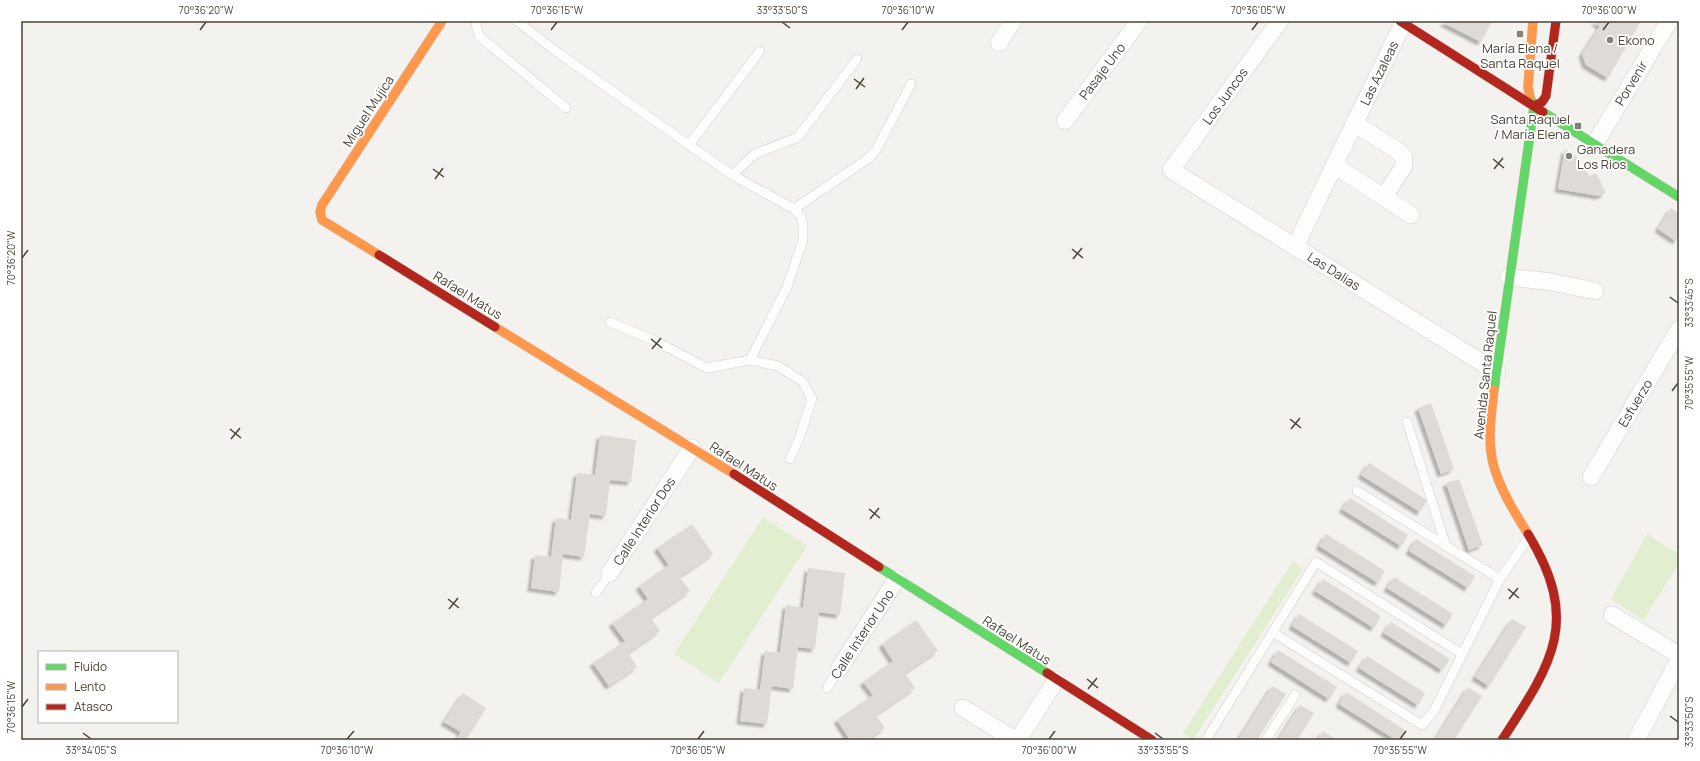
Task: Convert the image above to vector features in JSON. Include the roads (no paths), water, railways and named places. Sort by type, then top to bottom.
[{"type":"street","name":"Miguel Mujica","points":[[320,216],[322,205],[442,21]]},
{"type":"street","points":[[999,42],[1013,21]]},
{"type":"street","name":"Pasaje Uno","points":[[1065,121],[1139,21]]},
{"type":"street","name":"Los Juncos","points":[[1171,170],[1280,21]]},
{"type":"street","name":"Avenida Santa Raquel","points":[[1502,740],[1543,670],[1552,650],[1557,631],[1553,589],[1543,560],[1501,487],[1492,461],[1491,441],[1492,412],[1509,277],[1534,106],[1528,94],[1528,87],[1534,21]]},
{"type":"street","points":[[1534,106],[1542,102],[1546,96],[1556,21]]},
{"type":"street","name":"Porvenir","points":[[1594,145],[1669,21]]},
{"type":"street","points":[[1402,22],[1594,145],[1679,196]]},
{"type":"street","name":"Las Azaleas","points":[[1295,247],[1402,22]]},
{"type":"street","points":[[1354,124],[1398,151],[1404,157],[1404,166],[1384,197]]},
{"type":"street","points":[[1334,165],[1410,215]]},
{"type":"street","name":"Las Dalias","points":[[1171,170],[1497,372]]},
{"type":"street","name":"Rafael Matus","points":[[320,216],[326,224],[692,448],[1152,740]]},
{"type":"street","points":[[1509,277],[1552,282],[1595,292]]},
{"type":"street","name":"Esfuerzo","points":[[1591,477],[1679,329]]},
{"type":"street","name":"Calle Interior Dos","points":[[610,573],[692,448]]},
{"type":"street","name":"Calle Interior Uno","points":[[839,669],[897,579]]},
{"type":"street","points":[[1612,615],[1679,655]]},
{"type":"street","points":[[1636,740],[1679,660]]},
{"type":"street","points":[[963,708],[1016,740],[1056,680]]},
{"type":"lane","points":[[476,21],[476,28],[479,36],[566,108]]},
{"type":"lane","points":[[517,21],[558,53],[732,175],[794,209],[801,218],[804,226],[803,240],[787,287],[750,360]]},
{"type":"lane","points":[[689,145],[760,51]]},
{"type":"lane","points":[[732,175],[755,154],[798,137],[857,59]]},
{"type":"lane","points":[[794,209],[869,158],[876,150],[911,84]]},
{"type":"lane","points":[[610,322],[655,341],[707,368],[750,360],[778,366],[803,382],[812,399],[799,439],[790,459]]},
{"type":"lane","points":[[1407,422],[1446,546]]},
{"type":"lane","points":[[1357,491],[1500,579]]},
{"type":"lane","points":[[1272,632],[1422,725],[1434,711],[1500,579],[1529,536]]},
{"type":"lane","points":[[1206,740],[1316,562],[1462,654]]},
{"type":"lane","name":"Calle Interior Dos","points":[[596,593],[610,573]]},
{"type":"lane","name":"Calle Interior Uno","points":[[827,688],[839,669]]},
{"type":"lane","points":[[1266,740],[1296,695]]},
{"type":"place","name":"María Elena / Santa Raquel","points":[[1520,34]]},
{"type":"place","name":"Ekono","points":[[1610,40]]},
{"type":"place","name":"Santa Raquel / María Elena","points":[[1578,126]]},
{"type":"place","name":"Ganadera Los Rios","points":[[1569,156]]}]
